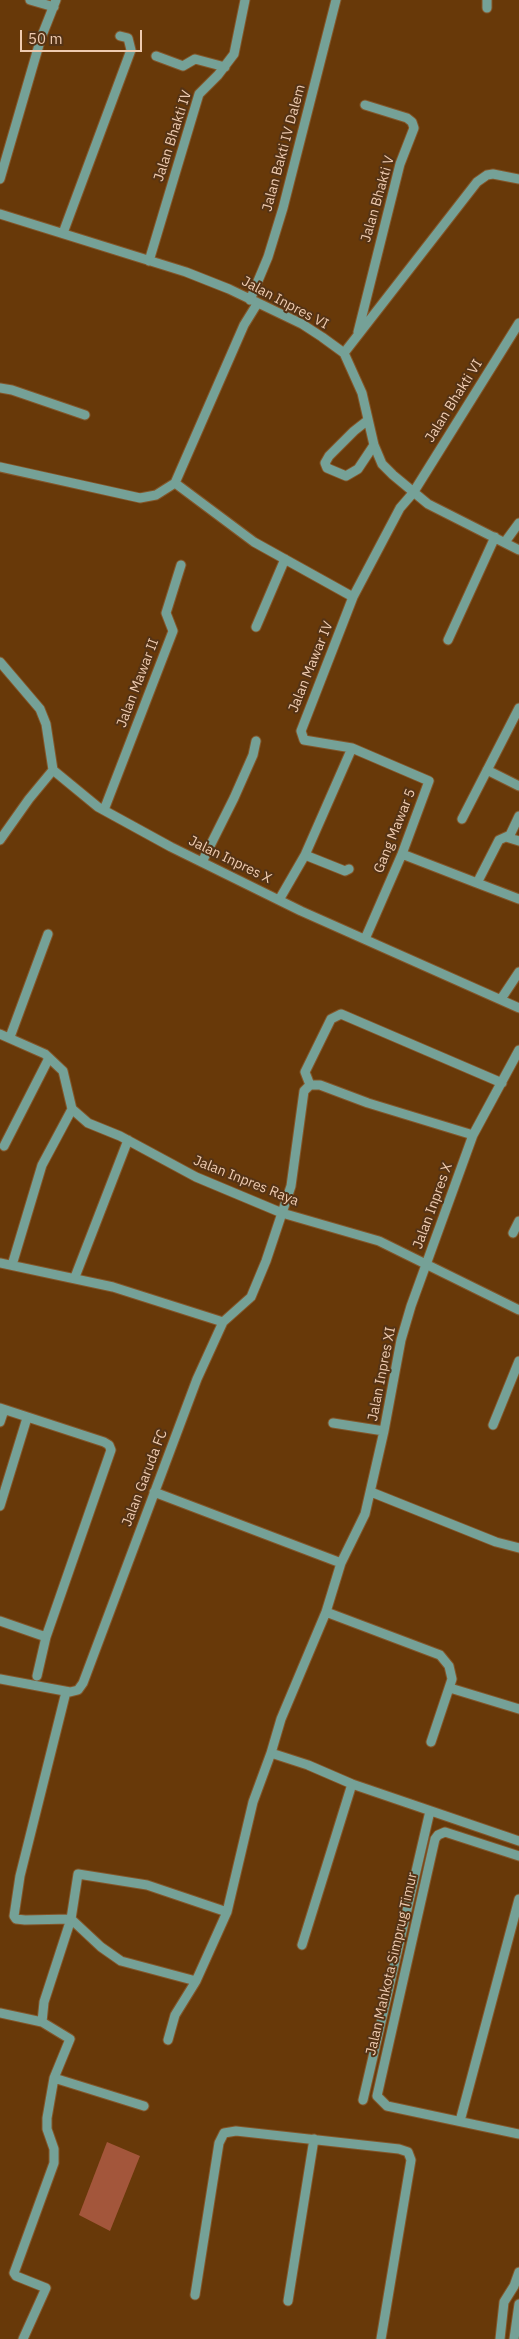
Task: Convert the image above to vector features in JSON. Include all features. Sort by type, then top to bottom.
[{"type":"street","points":[[0,179],[41,38],[55,4],[30,0]]},
{"type":"street","name":"Jalan Bhakti IV","points":[[149,261],[198,94],[225,67],[234,54],[245,0]]},
{"type":"street","name":"Jalan Bakti IV Dalem","points":[[175,483],[244,325],[268,257],[283,208],[336,0]]},
{"type":"street","points":[[63,233],[131,50],[128,38],[120,36]]},
{"type":"street","points":[[156,56],[182,66],[195,59],[225,67]]},
{"type":"street","name":"Jalan Bhakti V","points":[[358,332],[400,164],[414,128],[412,122],[407,118],[365,105]]},
{"type":"street","points":[[519,179],[487,174],[477,182],[358,332],[344,353],[362,392],[374,445],[382,464],[413,493],[454,518],[519,550]]},
{"type":"street","name":"Jalan Inpres VI","points":[[0,214],[186,272],[229,289],[302,324],[344,353]]},
{"type":"street","name":"Jalan Bhakti VI","points":[[413,493],[519,323]]},
{"type":"street","points":[[0,388],[12,390],[85,415]]},
{"type":"street","points":[[368,420],[329,456],[325,463],[327,468],[346,476],[358,469],[374,445]]},
{"type":"street","points":[[0,467],[140,498],[156,495],[175,483],[235,529],[285,560],[353,597]]},
{"type":"street","name":"Jalan Mawar IV","points":[[352,748],[312,743],[304,740],[301,731],[353,597],[400,508],[413,493]]},
{"type":"street","points":[[505,542],[519,523]]},
{"type":"street","points":[[448,640],[495,537]]},
{"type":"street","points":[[256,627],[285,560]]},
{"type":"street","name":"Jalan Mawar II","points":[[104,810],[173,631],[166,613],[181,566]]},
{"type":"street","points":[[0,662],[40,709],[46,724],[53,770],[29,799],[0,840]]},
{"type":"street","points":[[462,819],[519,708]]},
{"type":"street","points":[[202,862],[222,826],[253,755],[256,741]]},
{"type":"street","points":[[279,900],[305,855],[352,748]]},
{"type":"street","name":"Gang Mawar 5","points":[[352,748],[429,781],[402,854],[365,939]]},
{"type":"street","name":"Jalan Inpres X","points":[[53,770],[104,810],[202,862],[279,900],[519,1008]]},
{"type":"street","points":[[487,770],[519,786]]},
{"type":"street","points":[[477,883],[499,840],[506,837],[514,829],[519,816]]},
{"type":"street","points":[[506,837],[519,841]]},
{"type":"street","points":[[402,854],[519,899]]},
{"type":"street","points":[[305,855],[345,871],[349,869]]},
{"type":"street","points":[[10,1037],[48,934]]},
{"type":"street","points":[[502,999],[519,972]]},
{"type":"street","points":[[474,1135],[368,1103],[320,1086],[310,1085],[305,1072],[331,1019],[341,1014],[502,1083]]},
{"type":"street","points":[[0,1034],[10,1037],[49,1058],[63,1071],[72,1109],[42,1166],[12,1265]]},
{"type":"street","name":"Jalan Inpres X","points":[[426,1264],[474,1135],[519,1050]]},
{"type":"street","points":[[4,1146],[49,1058]]},
{"type":"street","name":"Jalan Garuda FC","points":[[66,1692],[78,1690],[83,1683],[194,1387],[223,1322],[251,1297],[266,1261],[291,1186],[304,1091],[310,1085]]},
{"type":"street","name":"Jalan Inpres Raya","points":[[72,1109],[88,1122],[128,1140],[196,1176],[282,1213],[378,1241],[519,1310]]},
{"type":"street","points":[[75,1277],[128,1140]]},
{"type":"street","points":[[513,1233],[519,1221]]},
{"type":"street","points":[[0,1262],[75,1277],[113,1287],[223,1322]]},
{"type":"street","name":"Jalan Inpres XI","points":[[168,2040],[175,2015],[196,1981],[227,1912],[253,1802],[281,1719],[326,1612],[341,1563],[365,1514],[384,1431],[401,1340],[426,1264]]},
{"type":"street","points":[[493,1425],[519,1361]]},
{"type":"street","points":[[0,1422],[2,1409],[104,1442],[109,1445],[111,1450],[46,1637],[37,1676]]},
{"type":"street","points":[[0,1506],[27,1418]]},
{"type":"street","points":[[333,1423],[384,1431]]},
{"type":"street","points":[[154,1492],[341,1563]]},
{"type":"street","points":[[371,1492],[496,1542],[519,1548]]},
{"type":"street","points":[[326,1612],[440,1655],[449,1666],[452,1679],[450,1688],[431,1742]]},
{"type":"street","points":[[0,1621],[46,1637]]},
{"type":"street","points":[[0,1679],[66,1692],[20,1876],[14,1916],[16,1919],[24,1920],[71,1919],[101,1948],[121,1961],[196,1981]]},
{"type":"street","points":[[450,1688],[519,1709]]},
{"type":"street","points":[[271,1753],[308,1765],[352,1784],[519,1841]]},
{"type":"street","points":[[302,1945],[352,1784]]},
{"type":"street","points":[[362,2100],[430,1811]]},
{"type":"street","name":"Jalan Mahkota Simprug Timur","points":[[519,1856],[445,1832],[438,1835],[377,2089],[377,2096],[387,2106],[519,2134]]},
{"type":"street","points":[[42,2022],[44,2002],[71,1919],[76,1876],[80,1874],[147,1885],[227,1912]]},
{"type":"street","points":[[460,2122],[519,1902]]},
{"type":"street","points":[[0,2013],[42,2022],[70,2039],[54,2078],[47,2118],[47,2129],[54,2149],[54,2163],[14,2275],[45,2287],[46,2291],[23,2339]]},
{"type":"street","points":[[54,2078],[144,2106]]},
{"type":"street","points":[[195,2295],[219,2143],[224,2133],[236,2131],[399,2149],[408,2152],[411,2160],[381,2339]]},
{"type":"street","points":[[288,2301],[314,2139]]},
{"type":"street","points":[[500,2339],[504,2302],[514,2286],[519,2272]]},
{"type":"street","points":[[514,2286],[519,2299]]},
{"type":"street","points":[[514,2339],[519,2304]]},
{"type":"building","points":[[107,2142],[140,2156],[110,2231],[79,2215]]}]
